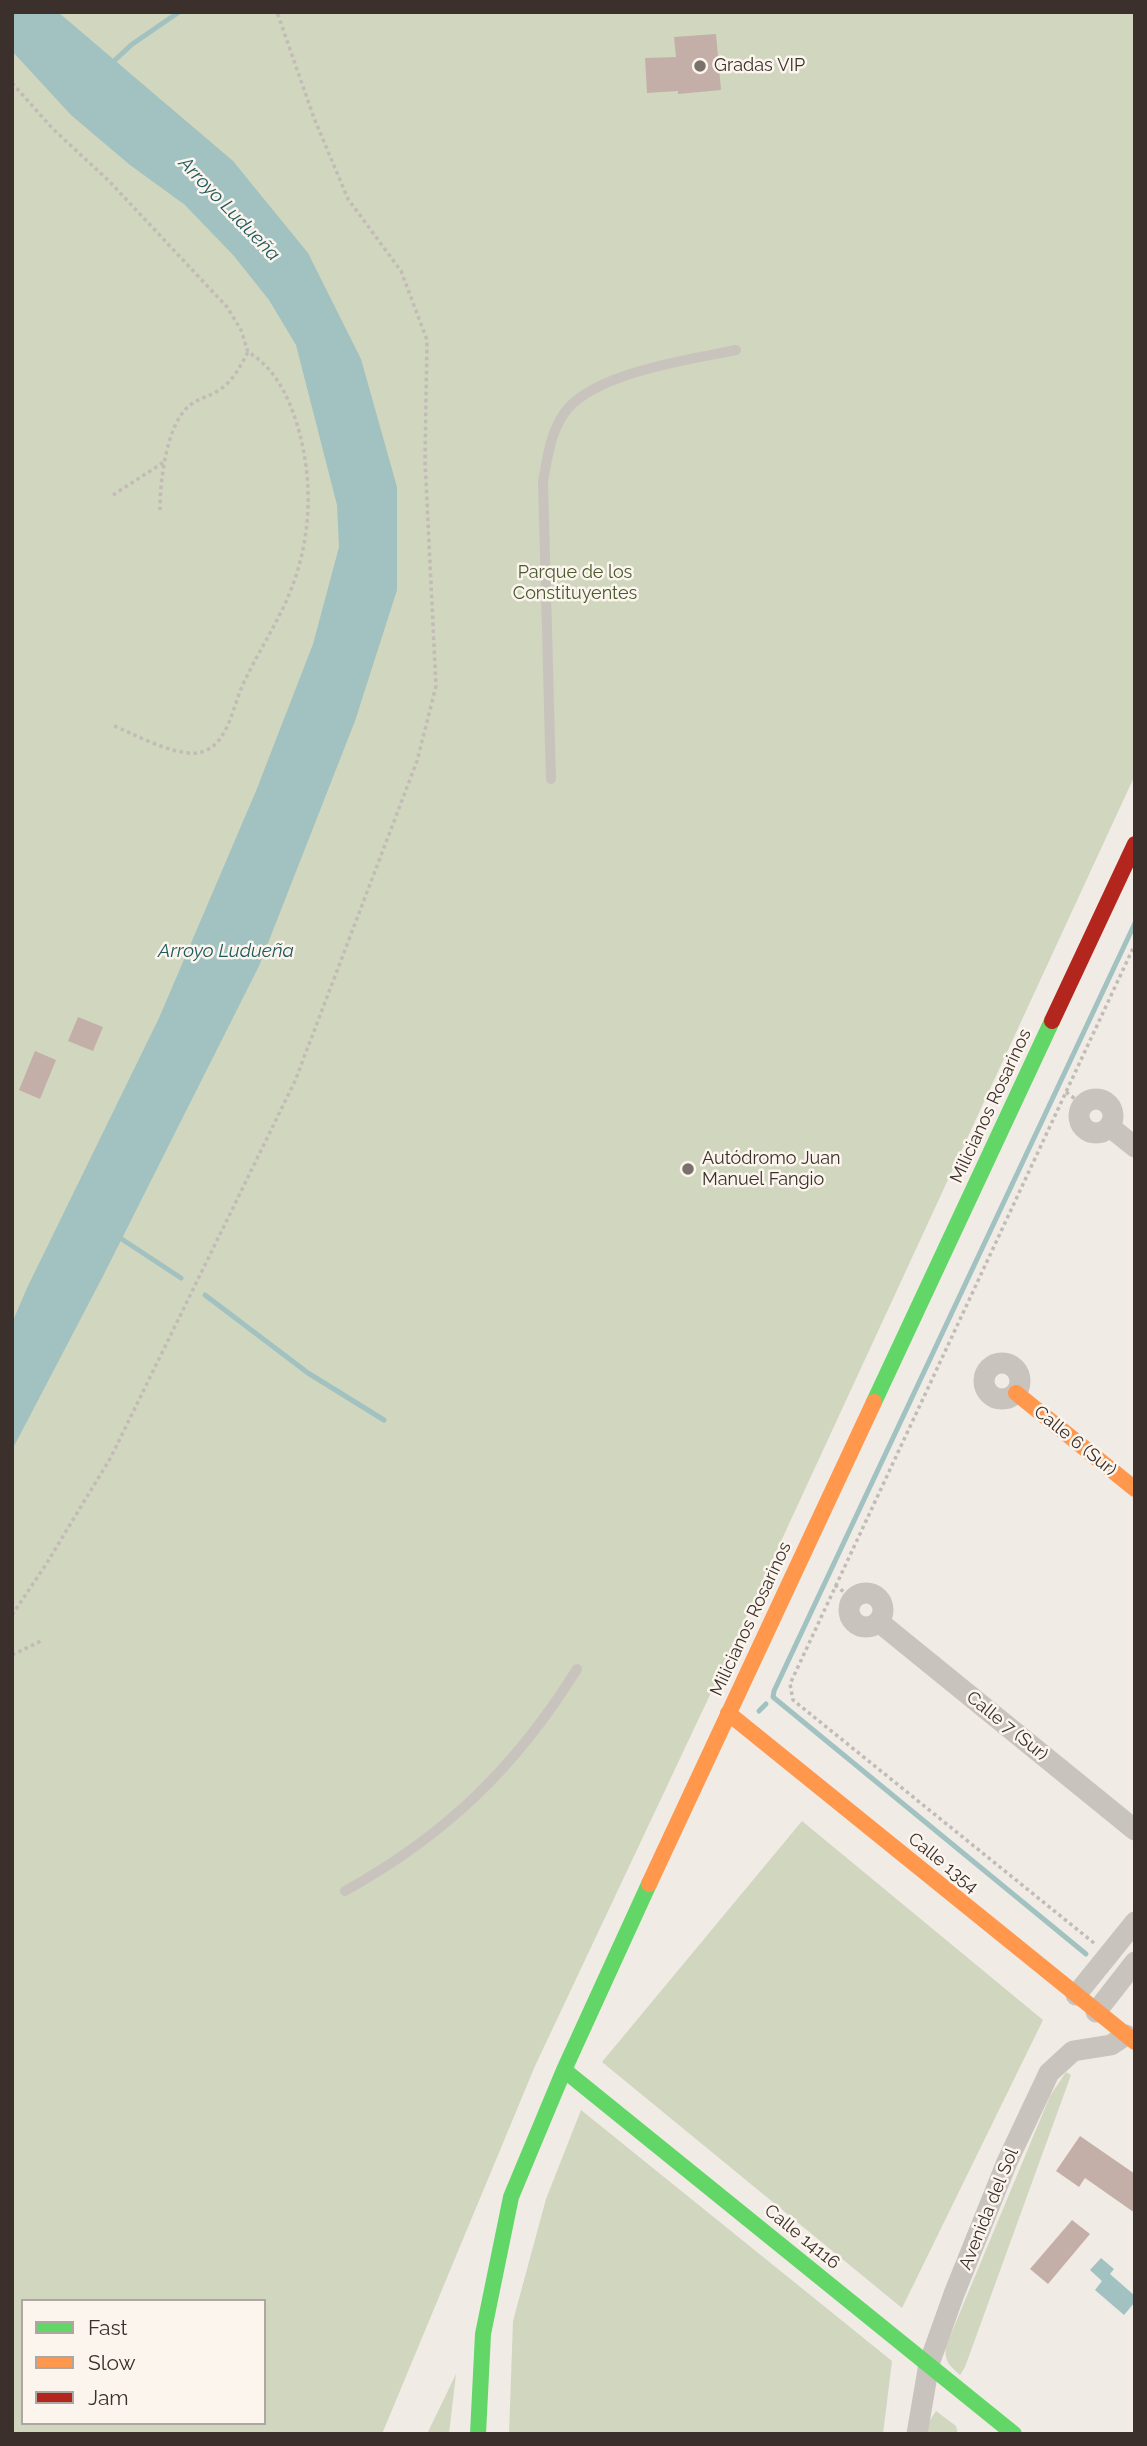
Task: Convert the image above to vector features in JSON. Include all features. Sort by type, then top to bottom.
[{"type":"street","name":"Milicianos Rosarinos","points":[[478,2434],[482,2334],[511,2197],[564,2070],[728,1713],[1135,844]]},
{"type":"street","points":[[1074,1098],[1085,1130],[1098,1134],[1110,1127],[1135,1147]]},
{"type":"street","name":"Calle 6 (Sur)","points":[[1016,1393],[1135,1489]]},
{"type":"street","name":"Calle 7 (Sur)","points":[[853,1599],[848,1612],[854,1624],[867,1628],[879,1622],[1135,1830]]},
{"type":"street","name":"Calle 1354","points":[[728,1713],[1130,2038]]},
{"type":"street","points":[[1076,1995],[1135,1922]]},
{"type":"street","points":[[1096,2012],[1135,1962]]},
{"type":"street","name":"Avenida del Sol","points":[[917,2434],[929,2364],[1007,2162],[1049,2073],[1073,2051],[1111,2045],[1130,2038]]},
{"type":"street","name":"Calle 14116","points":[[564,2070],[1014,2434]]},
{"type":"lane","points":[[551,779],[543,482],[547,454],[554,432],[563,414],[575,401],[612,381],[649,369],[736,349]]},
{"type":"lane","points":[[345,1891],[407,1854],[464,1809],[530,1739],[577,1669]]},
{"type":"path","points":[[12,1615],[111,1457],[295,1081],[417,761],[436,686],[425,461],[427,340],[401,271],[348,198],[314,118],[276,12]]},
{"type":"path","points":[[12,83],[53,130],[109,181],[227,307],[241,330],[248,352],[262,360],[289,401],[307,469],[309,505],[306,540],[293,581],[280,615],[240,690],[223,734],[215,747],[200,753],[180,753],[112,726]]},
{"type":"path","points":[[160,510],[160,482],[177,420],[188,407],[222,388],[235,374],[248,352]]},
{"type":"path","points":[[113,495],[166,461]]},
{"type":"path","points":[[1098,1944],[1093,1943],[793,1700],[790,1684],[835,1585],[1074,1098],[1135,944]]},
{"type":"path","points":[[835,1585],[853,1599]]},
{"type":"path","points":[[12,1655],[43,1640]]},
{"type":"green space","name":"Autódromo Juan Manuel Fangio","points":[[12,12],[1135,12],[1135,775],[709,1697],[535,2066],[382,2434],[12,2434]]},
{"type":"green space","points":[[802,1821],[1043,2020],[902,2308],[602,2062]]},
{"type":"green space","points":[[1066,2072],[1071,2075],[960,2375],[948,2362],[946,2346],[1050,2096]]},
{"type":"green space","points":[[581,2110],[892,2361],[883,2434],[509,2434],[513,2321],[546,2199]]},
{"type":"green space","points":[[456,2374],[449,2434],[427,2434]]},
{"type":"green space","points":[[936,2411],[956,2426],[958,2434],[927,2434],[929,2422]]},
{"type":"water","name":"Arroyo Ludueña","points":[[12,12],[58,12],[233,161],[308,253],[361,359],[397,487],[397,590],[355,721],[259,966],[12,1450],[12,1323],[159,1018],[256,791],[313,644],[339,547],[337,505],[296,345],[269,300],[234,256],[185,205],[130,165],[71,115],[12,51]]},
{"type":"water","points":[[1101,2258],[1114,2269],[1110,2274],[1135,2296],[1135,2302],[1124,2315],[1095,2290],[1102,2281],[1090,2270]]},
{"type":"building","name":"Gradas VIP","points":[[716,34],[721,90],[678,94],[678,91],[647,93],[645,58],[676,57],[674,37]]},
{"type":"building","points":[[78,1017],[103,1027],[93,1051],[68,1041]]},
{"type":"building","points":[[35,1051],[56,1060],[40,1099],[19,1090]]},
{"type":"building","points":[[1080,2136],[1135,2174],[1135,2213],[1085,2178],[1079,2187],[1056,2171]]},
{"type":"building","points":[[1072,2220],[1090,2234],[1048,2284],[1030,2269]]},
{"type":"waterway","points":[[112,63],[131,45],[179,12]]},
{"type":"waterway","points":[[1086,1954],[773,1697],[1135,923]]},
{"type":"waterway","points":[[117,1236],[181,1278]]},
{"type":"waterway","points":[[205,1295],[308,1373],[384,1420]]},
{"type":"waterway","points":[[759,1711],[766,1704]]},
{"type":"traffic: fast","points":[[874,1402],[1052,1021]]},
{"type":"traffic: fast","points":[[478,2434],[483,2334],[511,2197],[564,2070],[649,1884]]},
{"type":"traffic: fast","points":[[564,2070],[1014,2434]]},
{"type":"traffic: slow","points":[[1016,1393],[1135,1489]]},
{"type":"traffic: slow","points":[[649,1884],[874,1402]]},
{"type":"traffic: slow","points":[[728,1713],[1135,2042]]},
{"type":"traffic: jam","points":[[1052,1021],[1135,844]]},
{"type":"place","name":"Gradas VIP","points":[[700,66]]},
{"type":"place","name":"Autódromo Juan Manuel Fangio","points":[[688,1169]]},
{"type":"park label","name":"Parque de los Constituyentes","points":[[575,583]]}]
